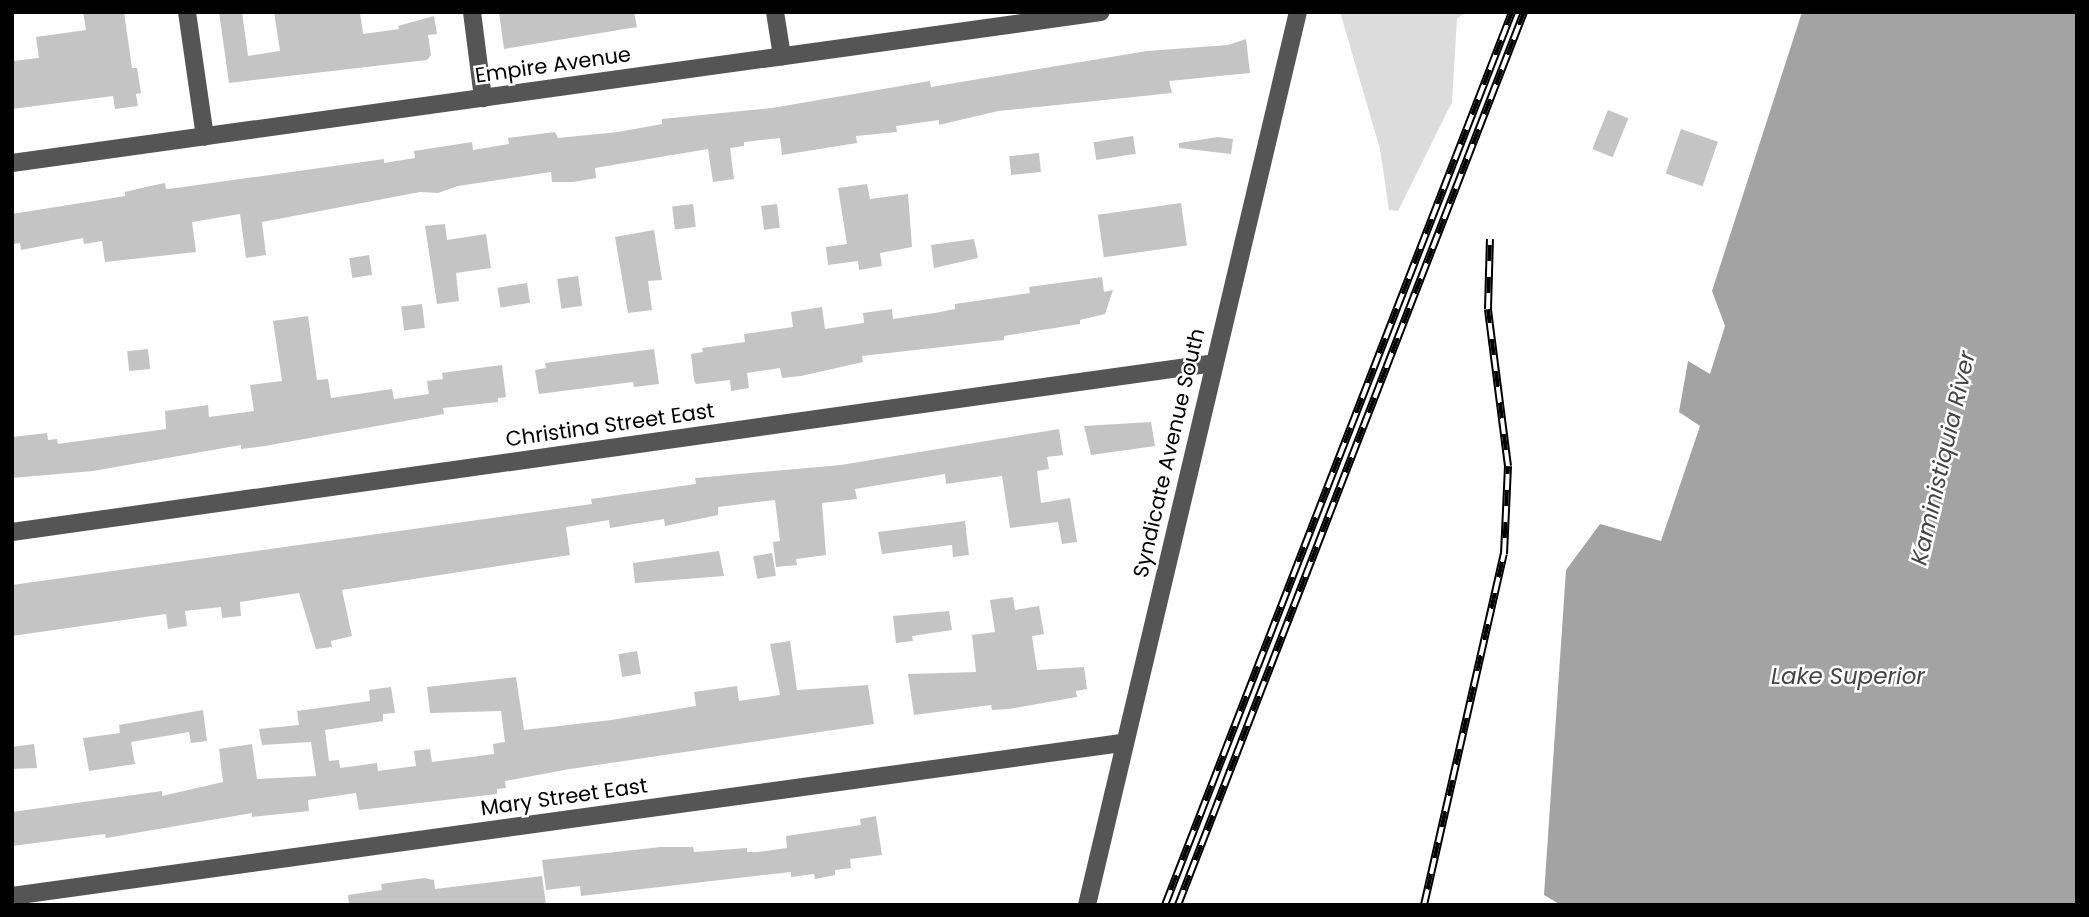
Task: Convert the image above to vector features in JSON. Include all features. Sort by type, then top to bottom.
[{"type":"street","points":[[187,12],[205,137]]},
{"type":"street","points":[[472,12],[483,98]]},
{"type":"street","points":[[775,12],[782,56]]},
{"type":"street","name":"Empire Avenue","points":[[12,163],[1101,12]]},
{"type":"street","name":"Syndicate Avenue South","points":[[1087,905],[1122,743],[1298,12]]},
{"type":"street","name":"Christina Street East","points":[[12,532],[1214,363]]},
{"type":"street","name":"Mary Street East","points":[[12,897],[1122,743]]},
{"type":"shaded area","points":[[1340,12],[1466,12],[1457,19],[1452,102],[1398,211],[1389,210],[1380,149]]},
{"type":"water","name":"Lake Superior","points":[[1802,12],[2077,12],[2077,905],[1561,905],[1544,895],[1566,570],[1600,524],[1661,541],[1700,426],[1679,412],[1688,361],[1710,374],[1725,326],[1712,291]]},
{"type":"building","points":[[83,12],[124,12],[132,68],[137,68],[141,93],[136,94],[138,106],[115,109],[113,96],[12,109],[13,61],[39,58],[36,37],[86,30]]},
{"type":"building","points":[[219,12],[242,12],[248,56],[280,51],[274,12],[360,12],[363,34],[399,29],[398,26],[434,16],[437,34],[428,35],[431,55],[427,60],[229,83]]},
{"type":"building","points":[[499,12],[634,12],[637,27],[504,49]]},
{"type":"building","points":[[1246,39],[1250,73],[1169,81],[1172,93],[998,111],[939,125],[939,120],[896,126],[897,132],[856,136],[857,143],[782,155],[780,138],[744,142],[744,146],[730,148],[734,179],[713,182],[708,149],[595,168],[596,178],[573,182],[552,182],[551,172],[458,186],[438,193],[420,192],[262,222],[266,255],[246,258],[240,214],[192,222],[196,252],[105,262],[102,241],[84,244],[83,238],[21,250],[20,243],[12,244],[12,214],[125,196],[125,192],[165,183],[166,189],[384,159],[384,163],[415,158],[414,151],[472,142],[473,150],[509,144],[508,138],[555,132],[558,138],[618,132],[662,124],[662,119],[772,108],[930,81],[931,87],[1147,51],[1228,45]]},
{"type":"building","points":[[1608,110],[1628,118],[1613,157],[1592,149]]},
{"type":"building","points":[[1681,129],[1718,142],[1703,186],[1666,173]]},
{"type":"building","points":[[1133,136],[1136,154],[1096,160],[1093,142]]},
{"type":"building","points":[[1218,137],[1233,139],[1231,154],[1179,148],[1179,143]]},
{"type":"building","points":[[1039,153],[1041,172],[1011,175],[1009,156]]},
{"type":"building","points":[[867,184],[870,199],[908,194],[912,247],[880,253],[882,266],[859,270],[858,261],[828,265],[826,247],[847,244],[838,188]]},
{"type":"building","points":[[1181,203],[1187,246],[1104,257],[1098,215]]},
{"type":"building","points":[[693,204],[696,227],[675,229],[672,207]]},
{"type":"building","points":[[777,204],[780,228],[764,230],[761,206]]},
{"type":"building","points":[[445,224],[447,240],[486,234],[491,268],[456,273],[459,301],[437,304],[425,226]]},
{"type":"building","points":[[654,230],[662,280],[648,281],[652,310],[628,313],[615,237]]},
{"type":"building","points":[[974,239],[978,258],[934,268],[931,245]]},
{"type":"building","points":[[369,255],[372,275],[352,278],[349,258]]},
{"type":"building","points":[[578,276],[582,306],[561,309],[557,279]]},
{"type":"building","points":[[1102,277],[1104,292],[1113,290],[1105,314],[1080,320],[1080,324],[1004,336],[1004,340],[862,356],[863,362],[801,376],[782,378],[780,368],[747,373],[749,388],[731,391],[730,380],[696,384],[694,380],[691,354],[703,352],[702,348],[745,342],[744,334],[793,327],[791,312],[822,307],[825,329],[864,323],[863,313],[892,309],[893,319],[935,313],[955,309],[955,304],[1030,293],[1029,287]]},
{"type":"building","points":[[527,283],[530,303],[500,307],[497,288]]},
{"type":"building","points":[[422,304],[425,328],[404,330],[401,307]]},
{"type":"building","points":[[308,316],[317,380],[328,379],[331,398],[392,389],[394,399],[429,394],[427,381],[443,379],[442,373],[502,365],[506,397],[498,398],[498,402],[443,408],[444,414],[265,446],[241,449],[241,445],[93,471],[12,478],[12,437],[47,433],[48,440],[57,439],[58,444],[166,429],[165,411],[208,405],[209,417],[254,411],[250,385],[282,381],[273,321]]},
{"type":"building","points":[[148,349],[150,369],[129,371],[127,351]]},
{"type":"building","points":[[654,349],[659,384],[634,387],[633,382],[539,394],[535,370],[546,368],[545,363]]},
{"type":"building","points":[[1151,422],[1155,446],[1091,455],[1084,426]]},
{"type":"building","points":[[1059,429],[1063,455],[1047,457],[1049,469],[1037,471],[1041,503],[1070,498],[1077,542],[1062,544],[1058,522],[1010,528],[1002,476],[946,484],[945,474],[855,489],[857,499],[822,503],[826,555],[796,559],[797,565],[776,567],[773,542],[780,541],[775,500],[718,507],[718,515],[665,526],[664,519],[610,528],[609,520],[566,527],[570,555],[342,590],[352,636],[331,641],[332,647],[316,649],[299,593],[240,602],[241,616],[222,618],[221,607],[185,611],[187,626],[168,629],[166,614],[12,636],[12,585],[592,504],[591,499],[696,484],[695,478],[841,465]]},
{"type":"building","points":[[965,521],[969,555],[953,557],[952,545],[882,554],[878,532]]},
{"type":"building","points":[[719,551],[724,576],[635,583],[633,563]]},
{"type":"building","points":[[772,553],[776,576],[757,579],[753,556]]},
{"type":"building","points":[[1013,597],[1015,610],[1039,606],[1044,634],[1032,636],[1037,670],[1084,667],[1087,689],[1076,691],[1077,697],[1009,709],[992,710],[991,705],[914,715],[908,674],[976,672],[972,635],[995,632],[990,600]]},
{"type":"building","points":[[949,611],[952,630],[912,636],[913,641],[896,643],[893,616]]},
{"type":"building","points":[[790,641],[797,690],[868,685],[874,724],[505,781],[506,788],[497,789],[497,794],[359,810],[356,793],[308,800],[309,811],[252,817],[252,813],[106,838],[105,834],[12,846],[12,812],[162,791],[162,796],[223,782],[219,749],[252,744],[257,779],[316,776],[311,742],[262,745],[259,729],[299,725],[297,711],[370,701],[369,690],[391,687],[395,713],[383,714],[383,721],[325,730],[329,761],[339,760],[340,768],[377,763],[378,771],[416,766],[414,751],[430,749],[432,762],[494,754],[493,744],[505,742],[501,711],[430,713],[427,687],[516,677],[524,730],[611,720],[696,706],[694,692],[737,686],[739,701],[780,695],[770,644]]},
{"type":"building","points":[[637,651],[641,674],[622,677],[618,654]]},
{"type":"building","points":[[203,710],[207,741],[191,743],[189,732],[131,742],[135,764],[89,771],[83,738],[120,733],[119,725]]},
{"type":"building","points":[[34,744],[37,768],[12,769],[12,747]]},
{"type":"building","points":[[876,816],[882,855],[850,859],[851,868],[835,870],[835,875],[815,879],[814,874],[791,877],[791,872],[581,896],[580,886],[546,890],[542,860],[661,847],[693,847],[694,852],[747,848],[747,852],[758,852],[787,848],[786,836],[861,825],[860,819]]},
{"type":"building","points":[[542,876],[546,905],[349,905],[348,895],[382,890],[381,884],[424,878],[434,880],[435,889]]},
{"type":"railway","points":[[1165,905],[1512,12]]},
{"type":"railway","points":[[1178,905],[1524,12]]},
{"type":"railway","points":[[1424,905],[1504,554],[1508,466],[1488,309],[1490,239]]},
{"type":"water label","name":"Kaministiquia River","points":[[1943,458]]}]
